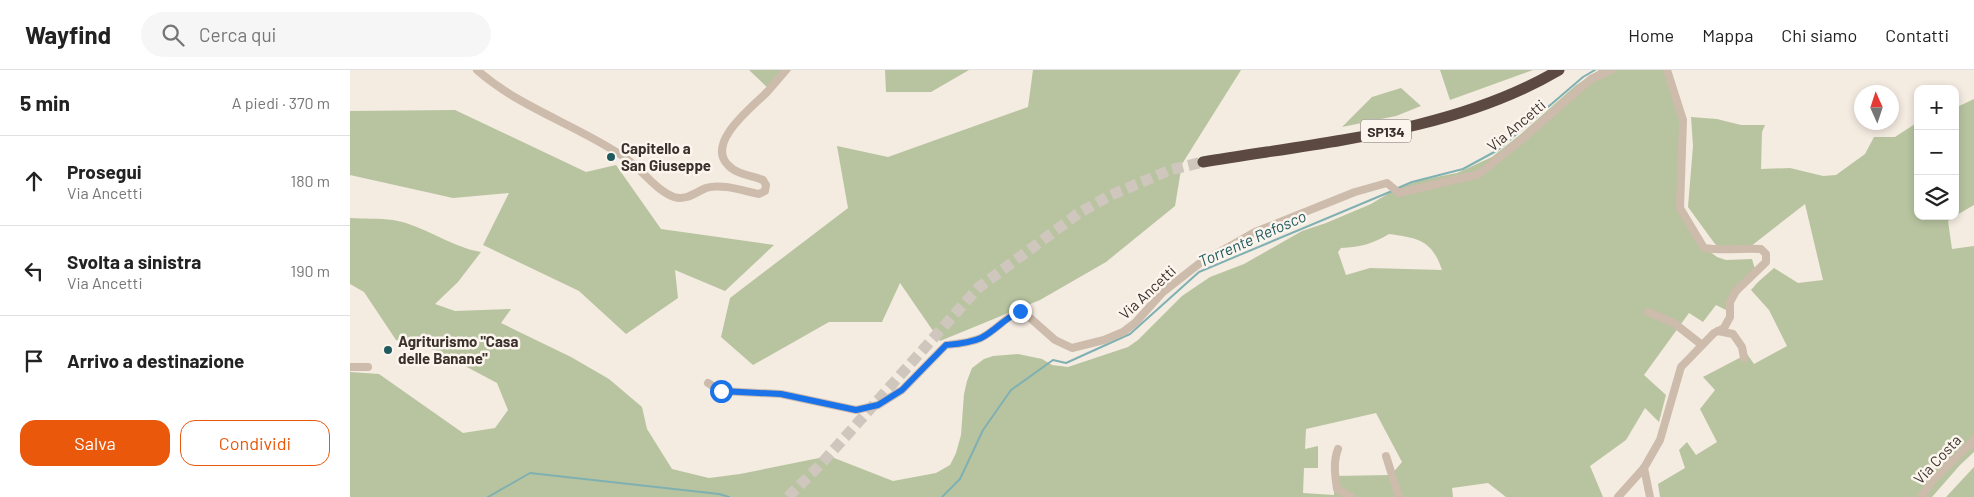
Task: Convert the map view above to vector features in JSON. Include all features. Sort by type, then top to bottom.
[{"type":"highway","name":"SP134","points":[[1203,162],[1387,131],[1464,113],[1509,96],[1560,70]]},
{"type":"street","points":[[477,70],[492,83],[510,94],[623,156],[659,187],[674,197],[685,198],[711,187],[758,194],[763,193],[766,188],[763,180],[729,167],[721,149],[728,133],[786,70]]},
{"type":"street","name":"Via Ancetti","points":[[708,383],[721,391],[781,394],[856,410],[878,405],[902,390],[946,345],[965,343],[980,338],[1011,315],[1020,311],[1055,340],[1072,348],[1104,340],[1123,332],[1135,323],[1163,292],[1200,263],[1269,226],[1355,192],[1388,184],[1398,193],[1478,174],[1520,141],[1591,79],[1611,70]]},
{"type":"street","points":[[1618,497],[1644,468],[1660,440],[1681,367],[1702,345],[1724,328],[1730,317],[1730,302],[1736,292],[1743,282],[1766,262],[1766,254],[1761,249],[1730,248],[1717,250],[1704,248],[1680,208],[1683,120],[1667,70]]},
{"type":"street","points":[[1648,312],[1674,323],[1702,345]]},
{"type":"street","points":[[1718,331],[1733,334],[1742,347],[1744,358]]},
{"type":"street","points":[[350,367],[368,367]]},
{"type":"street","name":"Via Costa","points":[[1921,497],[1933,480],[1974,440]]},
{"type":"street","points":[[1338,449],[1335,465],[1337,489],[1350,497]]},
{"type":"street","points":[[1386,456],[1399,497]]},
{"type":"street","points":[[1644,468],[1650,497]]},
{"type":"green space","points":[[749,70],[791,70],[772,92]]},
{"type":"green space","points":[[885,70],[969,70],[931,92],[886,92]]},
{"type":"green space","points":[[1033,70],[1241,70],[1182,164],[1175,206],[1106,262],[1040,300],[940,341],[900,283],[882,322],[829,322],[753,365],[721,337],[730,298],[848,208],[837,146],[888,157],[1028,107]]},
{"type":"green space","points":[[1440,70],[1533,70],[1450,100]]},
{"type":"green space","points":[[1599,70],[1666,70],[1680,109],[1679,204],[1709,251],[1717,257],[1726,260],[1752,259],[1755,269],[1732,294],[1728,311],[1716,305],[1703,322],[1689,313],[1644,375],[1666,395],[1659,422],[1645,408],[1626,440],[1590,466],[1603,497],[1506,497],[1488,483],[1452,488],[1453,497],[350,497],[350,372],[379,374],[463,433],[495,428],[508,410],[497,383],[435,350],[396,340],[364,292],[350,284],[350,218],[393,220],[415,226],[459,246],[481,252],[458,282],[435,304],[455,311],[511,309],[501,323],[571,357],[609,379],[642,407],[647,429],[672,469],[709,478],[740,474],[829,456],[893,481],[936,473],[950,465],[956,453],[961,435],[964,394],[967,381],[972,368],[984,359],[993,356],[1018,354],[1042,359],[1052,365],[1068,367],[1128,347],[1138,340],[1182,296],[1210,277],[1244,264],[1302,231],[1371,204],[1394,190],[1420,180],[1457,173],[1492,157],[1575,86]],"holes":[[[1389,234],[1423,242],[1434,252],[1442,270],[1370,268],[1346,275],[1338,252],[1341,248],[1366,244]],[[1376,413],[1402,462],[1391,475],[1334,476],[1334,495],[1303,493],[1304,468],[1318,468],[1318,446],[1305,449],[1306,429]]]},
{"type":"green space","points":[[1401,88],[1421,106],[1396,116],[1342,127],[1372,97]]},
{"type":"green space","points":[[1974,99],[1974,205],[1959,214],[1959,130],[1959,106]]},
{"type":"green space","points":[[455,110],[586,172],[616,165],[661,229],[774,245],[725,291],[675,270],[678,298],[626,334],[579,291],[483,245],[509,193],[453,198],[350,175],[350,111]]},
{"type":"green space","points":[[1691,117],[1717,119],[1741,125],[1765,125],[1762,132],[1761,169],[1790,168],[1823,176],[1836,175],[1865,154],[1874,137],[1895,137],[1914,125],[1914,220],[1949,220],[1952,249],[1974,246],[1974,452],[1932,497],[1660,497],[1658,484],[1685,468],[1679,450],[1687,442],[1696,455],[1717,442],[1700,409],[1715,390],[1703,377],[1747,354],[1754,364],[1787,346],[1769,310],[1751,290],[1774,268],[1798,283],[1823,280],[1805,204],[1746,250],[1721,249],[1715,244],[1688,207],[1693,146]]},
{"type":"green space","points":[[1974,467],[1974,497],[1946,497]]},
{"type":"waterway","name":"Torrente Refosco","points":[[1398,188],[1412,182],[1463,169],[1498,150],[1583,77],[1595,70]]},
{"type":"waterway","name":"Torrente Refosco","points":[[942,497],[960,479],[983,430],[1011,390],[1053,360],[1066,363],[1130,334],[1199,272],[1392,191]]},
{"type":"waterway","points":[[488,497],[530,473],[719,494],[729,497]]},
{"type":"tunnel","points":[[788,497],[821,464],[978,288],[1079,213],[1109,196],[1170,170],[1203,162]]},
{"type":"place","name":"Capitello a San Giuseppe","points":[[611,157]]},
{"type":"place","name":"Agriturismo \"Casa delle Banane\"","points":[[388,350]]},
{"type":"route","points":[[721,391],[781,394],[814,400],[838,408],[856,410],[878,405],[902,390],[946,345],[965,343],[980,338],[1011,315],[1020,311]]}]
